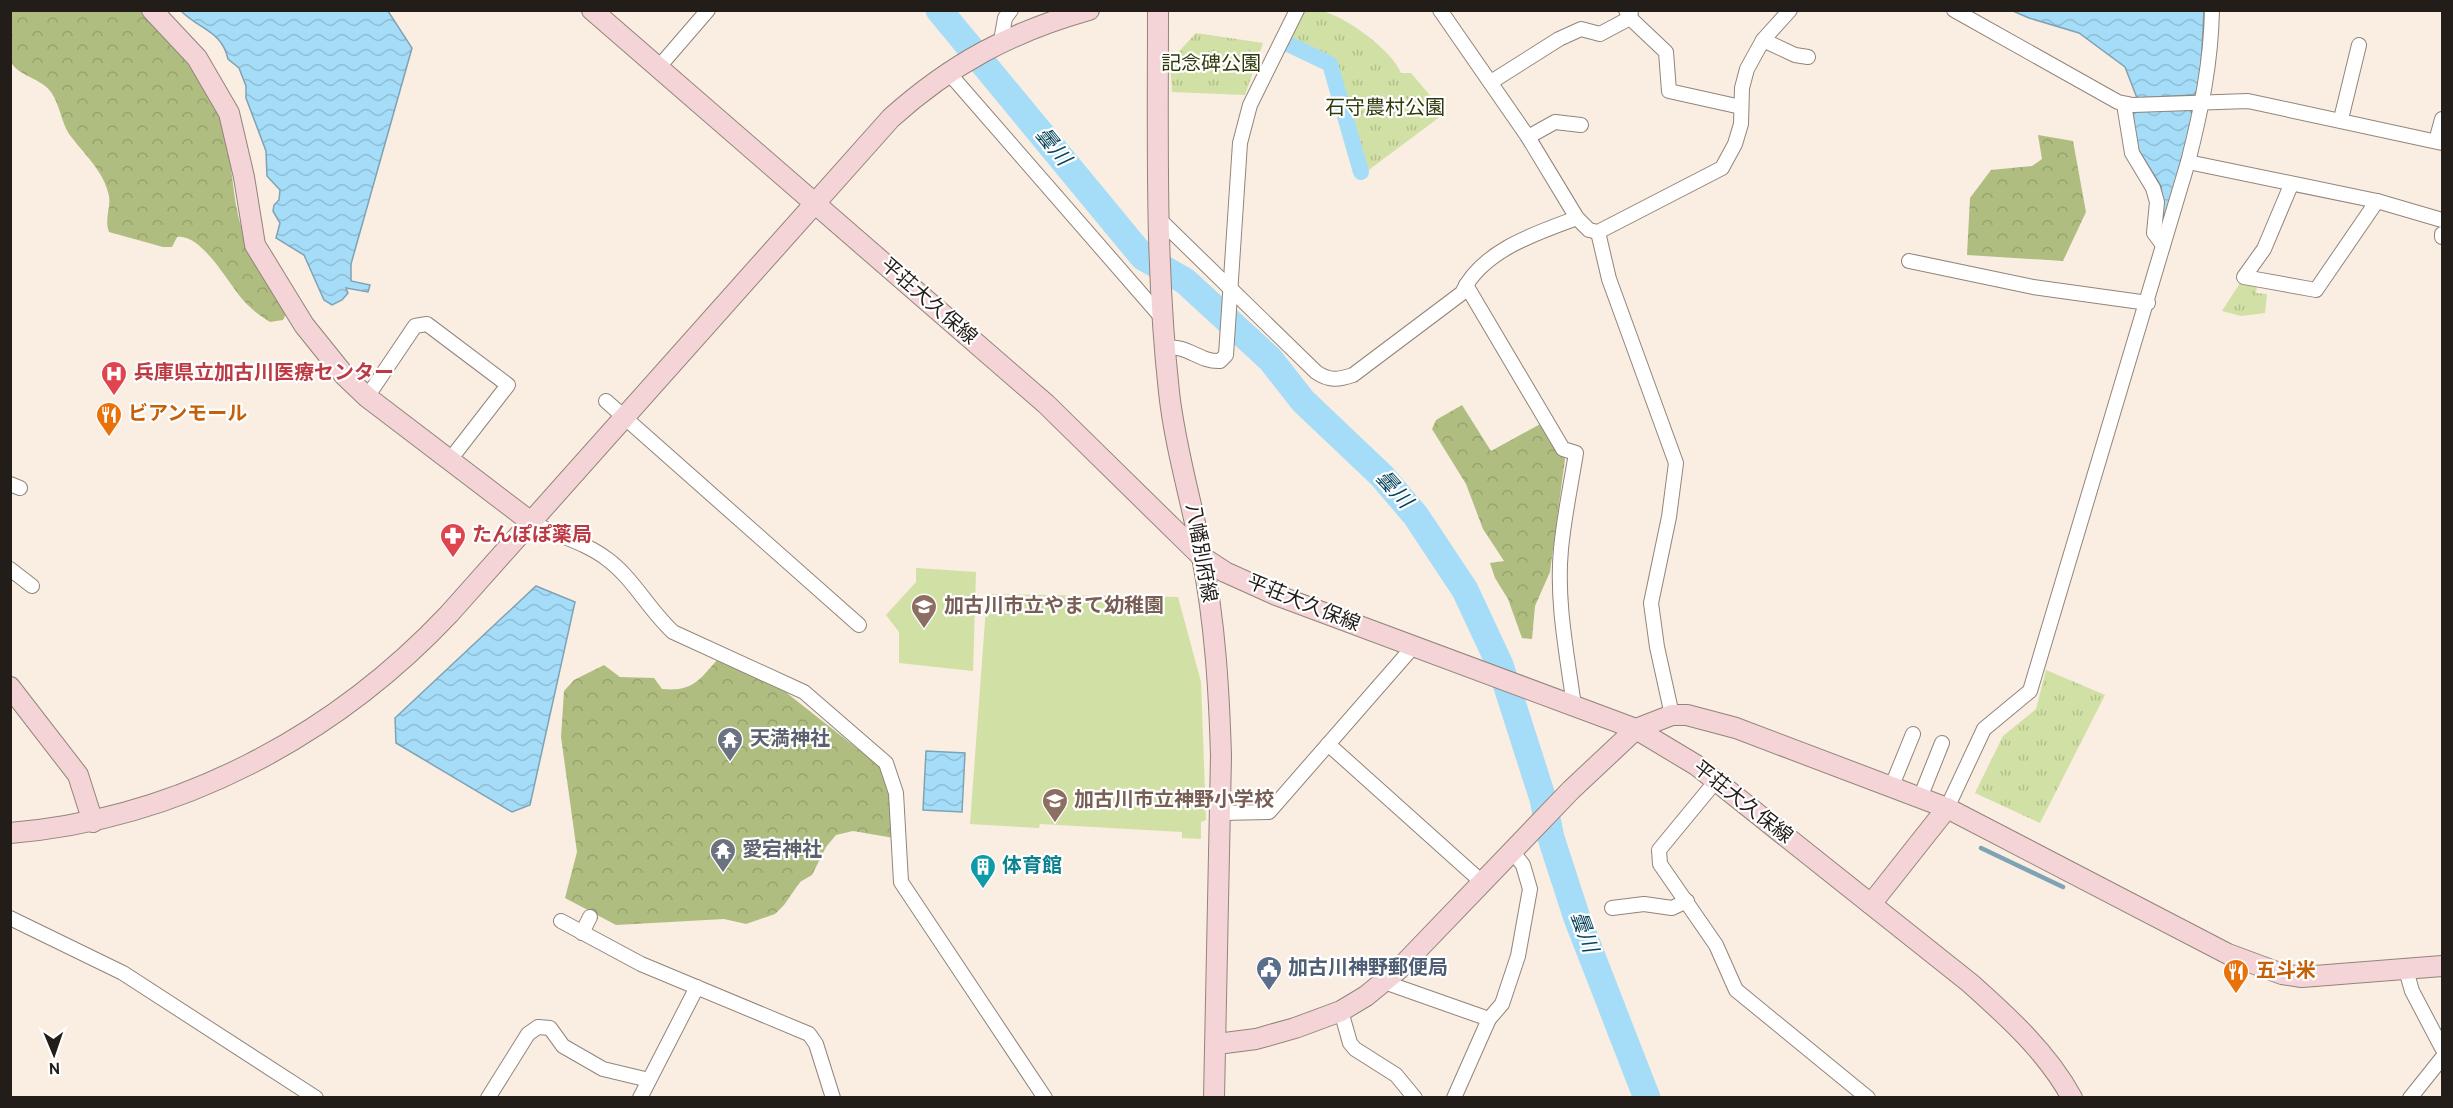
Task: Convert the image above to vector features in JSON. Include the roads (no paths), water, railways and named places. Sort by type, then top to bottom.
[{"type":"street","points":[[152,10],[197,58],[229,113],[244,177],[255,245],[304,325],[345,376],[449,461],[531,522],[606,558],[621,571],[656,616],[673,632],[804,692],[886,763],[896,793],[901,882],[1045,1098]]},
{"type":"street","name":"平荘大久保線","points":[[592,10],[1046,404],[1203,557],[1225,572],[1276,596],[1636,729],[1696,765],[1871,904],[2006,1016],[2036,1049],[2072,1098]]},
{"type":"street","points":[[658,68],[708,10]]},
{"type":"street","points":[[1001,41],[1005,18],[1011,10]]},
{"type":"street","points":[[10,833],[93,822],[175,797],[215,781],[288,744],[335,715],[418,648],[891,118],[948,72],[1001,41],[1050,21],[1089,10]]},
{"type":"street","name":"八幡別府線","points":[[1158,10],[1158,218],[1170,405],[1203,557],[1214,634],[1218,686],[1220,813],[1217,1044],[1214,1098]]},
{"type":"street","points":[[1165,348],[1178,346],[1210,362],[1220,361],[1226,355],[1240,143],[1250,105],[1297,10]]},
{"type":"street","points":[[1440,10],[1528,137],[1576,218],[1589,230],[1598,232],[1722,168],[1738,133],[1747,69],[1763,40],[1790,10]]},
{"type":"street","points":[[1954,10],[2124,104],[2248,101],[2341,119],[2439,142],[2442,119]]},
{"type":"street","points":[[1871,904],[1947,808],[1984,729],[2030,691],[2148,303],[2188,162],[2204,101],[2211,52],[2212,10]]},
{"type":"street","points":[[1491,82],[1559,39],[1581,29],[1600,34],[1629,13],[1666,52],[1669,91],[1741,108]]},
{"type":"street","points":[[1763,40],[1795,55],[1808,57]]},
{"type":"street","points":[[2341,119],[2359,45]]},
{"type":"street","points":[[948,72],[1163,319]]},
{"type":"street","points":[[2124,104],[2132,153],[2153,188],[2157,202],[2154,233],[2163,245]]},
{"type":"street","points":[[1528,137],[1555,122],[1581,125]]},
{"type":"street","points":[[2188,162],[2377,201],[2442,220]]},
{"type":"street","points":[[2291,185],[2264,249],[2244,277],[2316,290],[2377,201]]},
{"type":"street","points":[[1158,218],[1186,248],[1232,288],[1316,372],[1326,379],[1335,380],[1353,375],[1462,293],[1472,274],[1521,240],[1576,218]]},
{"type":"street","points":[[1598,232],[1609,279],[1676,463],[1669,517],[1651,603],[1657,647],[1672,715]]},
{"type":"street","points":[[1909,261],[2033,287],[2148,303]]},
{"type":"street","points":[[1466,285],[1563,449],[1576,453],[1561,549],[1560,583],[1571,704]]},
{"type":"street","points":[[367,396],[415,326],[427,324],[508,385],[449,461]]},
{"type":"street","points":[[606,401],[859,625]]},
{"type":"street","points":[[10,569],[32,586]]},
{"type":"street","points":[[1220,813],[1269,812],[1413,647]]},
{"type":"street","points":[[10,687],[78,775],[93,822]]},
{"type":"street","points":[[1217,1044],[1256,1040],[1304,1026],[1341,1011],[1384,982],[1636,729],[1672,715],[1687,715],[1736,728],[1947,808],[2218,949],[2261,968],[2302,977],[2442,966]]},
{"type":"street","points":[[1891,788],[1913,734]]},
{"type":"street","points":[[1920,798],[1942,743]]},
{"type":"street","points":[[1328,744],[1483,883]]},
{"type":"street","points":[[1715,782],[1659,850],[1660,864],[1716,945],[1736,990],[1868,1098]]},
{"type":"street","points":[[1454,1098],[1489,1019],[1502,1004],[1518,956],[1530,889],[1518,847]]},
{"type":"street","points":[[1612,908],[1644,904],[1672,908],[1687,901]]},
{"type":"street","points":[[582,933],[590,917]]},
{"type":"street","points":[[10,918],[123,974],[316,1098]]},
{"type":"street","points":[[561,921],[641,964],[809,1034],[816,1044],[833,1098]]},
{"type":"street","points":[[2406,970],[2412,991],[2442,1048]]},
{"type":"street","points":[[1384,982],[1489,1019]]},
{"type":"street","points":[[640,1098],[697,987]]},
{"type":"street","points":[[1341,1011],[1354,1050],[1396,1075],[1415,1098]]},
{"type":"street","points":[[488,1098],[528,1034],[538,1027],[550,1028],[563,1046],[603,1069],[649,1080]]},
{"type":"street","points":[[2410,1098],[2442,1058]]},
{"type":"water","points":[[181,11],[388,11],[412,48],[351,264],[351,281],[370,285],[368,292],[346,288],[348,293],[342,300],[332,305],[324,300],[304,255],[276,238],[280,223],[273,211],[274,205],[279,200],[280,190],[267,176],[266,151],[246,98],[246,86],[239,68],[228,59],[221,42],[216,37]]},
{"type":"water","points":[[2013,11],[2204,11],[2200,88],[2193,95],[2137,98],[2125,67],[2079,33]]},
{"type":"water","points":[[2189,109],[2194,116],[2168,219],[2164,219],[2161,186],[2136,146],[2133,112]]},
{"type":"water","points":[[536,586],[575,602],[530,805],[512,812],[396,743],[395,718]]},
{"type":"water","points":[[926,751],[965,753],[962,812],[923,810]]},
{"type":"waterway","name":"曇川","points":[[939,10],[1143,257],[1185,281],[1270,359],[1303,401],[1382,476],[1416,516],[1465,590],[1500,665],[1543,799],[1551,838],[1577,918],[1647,1098]]},
{"type":"waterway","points":[[1286,43],[1330,64],[1361,172]]},
{"type":"waterway","points":[[1981,848],[2063,887]]},
{"type":"place","name":"兵庫県立加古川医療センター","points":[[114,397]]},
{"type":"place","name":"ビアンモール","points":[[109,438]]},
{"type":"place","name":"たんぽぽ薬局","points":[[453,559]]},
{"type":"place","name":"加古川市立やまて幼稚園","points":[[924,630]]},
{"type":"place","name":"天満神社","points":[[730,763]]},
{"type":"place","name":"加古川市立神野小学校","points":[[1055,824]]},
{"type":"place","name":"愛宕神社","points":[[723,874]]},
{"type":"place","name":"体育館","points":[[983,890]]},
{"type":"place","name":"加古川神野郵便局","points":[[1269,992]]},
{"type":"place","name":"五斗米","points":[[2236,995]]},
{"type":"park label","name":"記念碑公園","points":[[1211,65]]},
{"type":"park label","name":"石守農村公園","points":[[1385,109]]}]
